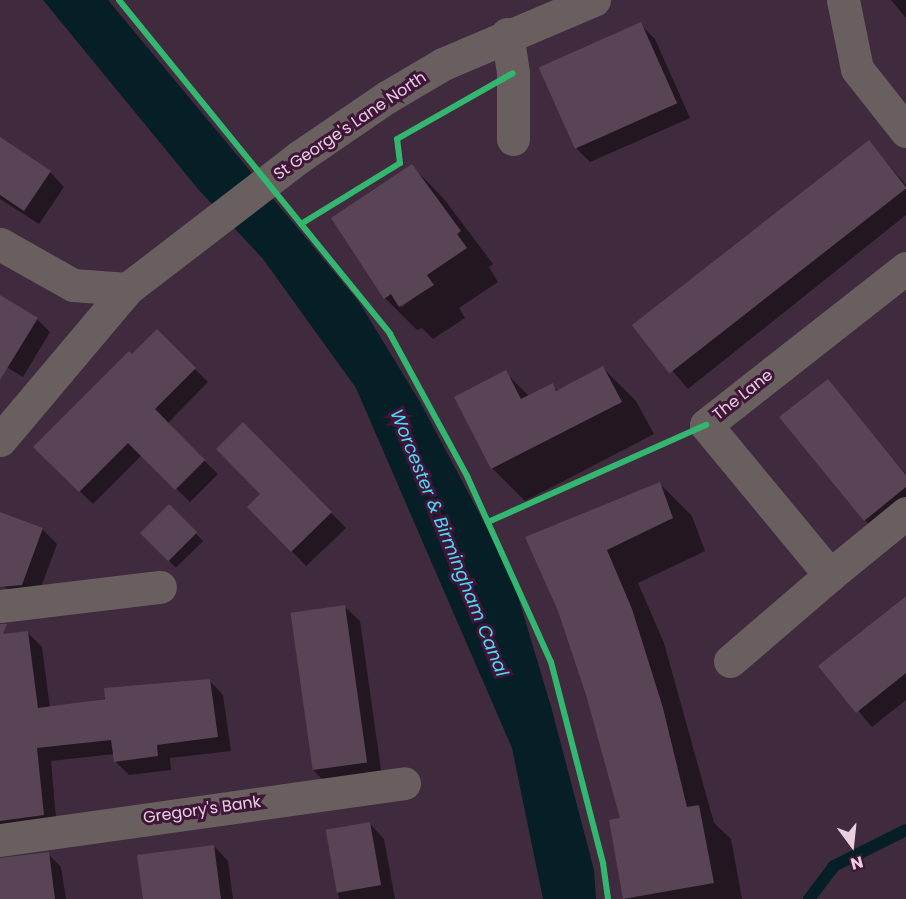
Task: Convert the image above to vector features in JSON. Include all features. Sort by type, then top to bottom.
[{"type":"street","name":"St George's Lane North","points":[[127,289],[299,157],[387,97],[507,34],[551,7],[594,0]]},
{"type":"street","points":[[843,0],[857,69],[906,131]]},
{"type":"street","points":[[507,34],[513,74],[513,140]]},
{"type":"street","points":[[0,244],[73,285],[127,289]]},
{"type":"street","name":"The Lane","points":[[830,575],[706,425],[906,268]]},
{"type":"street","points":[[0,440],[127,289]]},
{"type":"street","points":[[730,661],[906,513]]},
{"type":"street","points":[[0,606],[160,587]]},
{"type":"street","name":"Gregory's Bank","points":[[0,840],[404,783]]},
{"type":"water","name":"Worcester & Birmingham Canal","points":[[43,0],[108,0],[359,302],[420,402],[511,573],[552,710],[594,870],[596,899],[543,899],[512,748],[356,388],[263,259],[198,189]]},
{"type":"building","points":[[641,22],[677,103],[575,149],[539,68]]},
{"type":"building","points":[[0,137],[51,171],[24,211],[0,195]]},
{"type":"building","points":[[869,140],[906,189],[669,373],[632,325]]},
{"type":"building","points":[[412,164],[461,231],[457,234],[467,248],[427,275],[434,285],[399,307],[391,294],[384,299],[331,218]]},
{"type":"building","points":[[0,295],[38,318],[0,380]]},
{"type":"building","points":[[157,329],[196,368],[155,409],[205,460],[175,490],[128,443],[79,492],[33,447],[129,351],[132,354]]},
{"type":"building","points":[[603,366],[622,402],[491,469],[454,397],[506,370],[521,399],[553,383],[556,391]]},
{"type":"building","points":[[828,379],[906,475],[906,487],[864,521],[779,417]]},
{"type":"building","points":[[243,422],[332,512],[291,552],[247,507],[260,494],[216,449]]},
{"type":"building","points":[[660,482],[673,518],[607,550],[632,609],[663,708],[687,807],[699,805],[714,883],[623,899],[609,820],[620,818],[586,695],[558,611],[525,537]]},
{"type":"building","points":[[169,504],[197,532],[168,561],[140,533]]},
{"type":"building","points":[[0,512],[43,528],[22,585],[0,587]]},
{"type":"building","points":[[906,596],[906,673],[856,713],[818,666]]},
{"type":"building","points":[[345,605],[367,762],[313,770],[291,613]]},
{"type":"building","points":[[0,624],[7,624],[3,634],[28,631],[38,708],[105,699],[104,688],[210,679],[218,737],[157,745],[158,756],[114,762],[111,740],[37,748],[44,815],[0,821]]},
{"type":"building","points":[[370,822],[381,885],[337,893],[326,830]]},
{"type":"building","points":[[214,845],[221,899],[143,899],[137,855]]},
{"type":"building","points":[[49,852],[55,899],[0,899],[0,858]]},
{"type":"waterway","points":[[809,899],[834,866],[906,830]]},
{"type":"cycle path","points":[[119,0],[390,334],[467,476],[551,662],[603,863],[608,899]]},
{"type":"cycle path","points":[[301,224],[400,163],[397,139],[513,73]]},
{"type":"cycle path","points":[[488,522],[706,425]]}]
